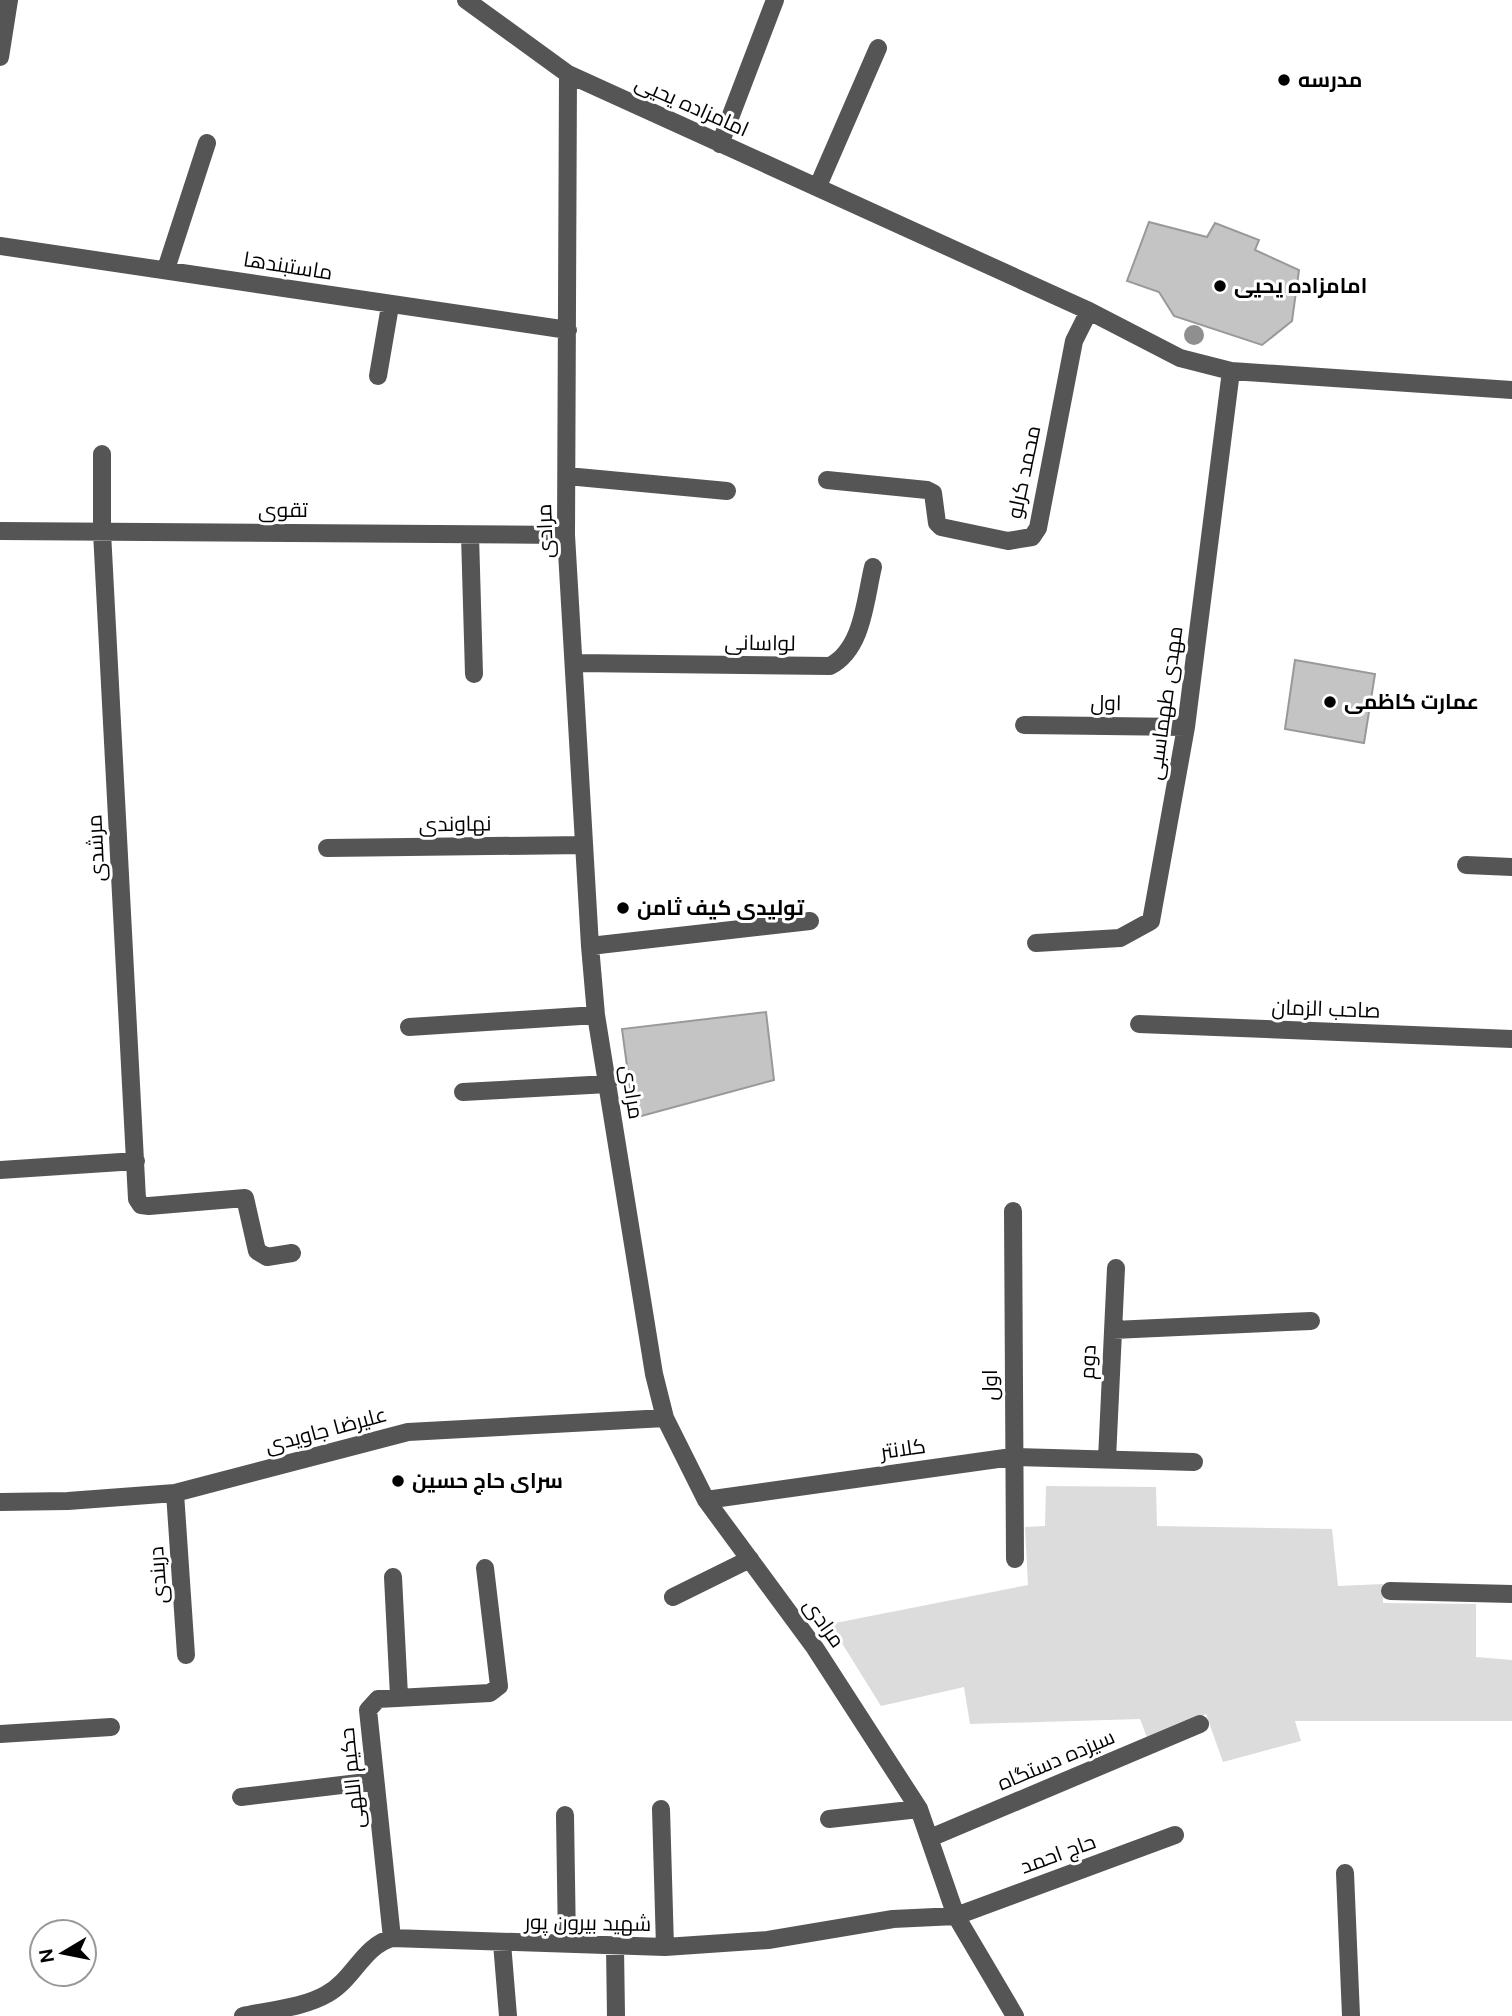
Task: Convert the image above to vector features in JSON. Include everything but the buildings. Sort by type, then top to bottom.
[{"type":"street","points":[[0,57],[9,0]]},
{"type":"street","name":"امامزاده یحیی","points":[[466,0],[568,74],[818,186],[1089,312],[1180,358],[1231,370],[1512,390]]},
{"type":"street","points":[[720,144],[775,0]]},
{"type":"street","points":[[818,186],[878,48]]},
{"type":"street","name":"مرادی","points":[[568,74],[566,535],[576,663],[590,946],[596,1015],[654,1374],[665,1418],[706,1500],[815,1648],[919,1809],[956,1916],[1015,2016]]},
{"type":"street","points":[[166,270],[207,143]]},
{"type":"street","name":"ماستبندها","points":[[0,246],[390,306],[568,330]]},
{"type":"street","points":[[378,376],[390,306]]},
{"type":"street","name":"محمد کرلو","points":[[827,480],[927,490],[933,493],[937,523],[941,527],[1008,541],[1032,537],[1038,528],[1074,341],[1089,312]]},
{"type":"street","name":"مهدی طهماسبی","points":[[1036,943],[1120,938],[1150,921],[1186,727],[1231,370]]},
{"type":"street","points":[[102,454],[102,532]]},
{"type":"street","points":[[567,476],[727,491]]},
{"type":"street","name":"تقوی","points":[[0,531],[566,535]]},
{"type":"street","name":"مرشدی","points":[[102,532],[137,1199],[141,1205],[246,1198],[257,1251],[267,1256],[292,1253]]},
{"type":"street","points":[[470,535],[474,674]]},
{"type":"street","name":"لواسانی","points":[[576,663],[830,666],[848,652],[857,634],[873,567]]},
{"type":"street","name":"اول","points":[[1024,725],[1186,727]]},
{"type":"street","name":"نهاوندی","points":[[327,848],[584,845]]},
{"type":"street","points":[[1466,865],[1512,867]]},
{"type":"street","points":[[590,946],[810,921]]},
{"type":"street","points":[[409,1027],[596,1015]]},
{"type":"street","name":"صاحب الزمان","points":[[1139,1024],[1512,1039]]},
{"type":"street","points":[[463,1092],[608,1084]]},
{"type":"street","points":[[0,1170],[136,1161]]},
{"type":"street","name":"اول","points":[[1013,1211],[1012,1457],[1015,1559]]},
{"type":"street","name":"دوم","points":[[1107,1458],[1116,1268]]},
{"type":"street","points":[[1113,1330],[1311,1321]]},
{"type":"street","name":"علیرضا جاویدی","points":[[0,1502],[68,1502],[175,1493],[408,1432],[665,1418]]},
{"type":"street","name":"کلانتر","points":[[706,1500],[1012,1457],[1194,1462]]},
{"type":"street","name":"دربندی","points":[[175,1493],[186,1655]]},
{"type":"street","points":[[673,1597],[750,1559]]},
{"type":"street","name":"حکیم اللهی","points":[[392,1938],[368,1710],[378,1699],[490,1693],[499,1686],[485,1568]]},
{"type":"street","points":[[393,1577],[399,1696]]},
{"type":"street","points":[[1390,1591],[1512,1594]]},
{"type":"street","name":"سیزده دستگاه","points":[[930,1838],[1200,1724]]},
{"type":"street","points":[[0,1734],[111,1727]]},
{"type":"street","points":[[241,1797],[374,1781]]},
{"type":"street","points":[[662,1809],[665,1947]]},
{"type":"street","points":[[829,1819],[919,1809]]},
{"type":"street","points":[[565,1815],[567,1944]]},
{"type":"street","name":"حاج احمد","points":[[956,1916],[1175,1835]]},
{"type":"street","points":[[1345,1873],[1351,2016]]},
{"type":"street","name":"شهید بیرون پور","points":[[392,1938],[665,1947],[737,1944],[893,1919],[956,1916]]},
{"type":"street","points":[[243,2016],[316,2000],[328,1994],[374,1946],[392,1938]]},
{"type":"street","points":[[502,1943],[508,2016]]},
{"type":"street","points":[[615,1947],[616,2016]]},
{"type":"shaded area","points":[[1046,1486],[1156,1487],[1157,1526],[1332,1529],[1338,1586],[1383,1584],[1383,1603],[1476,1604],[1476,1657],[1512,1660],[1512,1721],[1295,1721],[1301,1741],[1223,1762],[1206,1714],[1148,1740],[1140,1719],[970,1724],[964,1687],[881,1706],[830,1624],[1028,1585],[1025,1527],[1045,1526]]},
{"type":"place","name":"مدرسه","points":[[1284,80]]},
{"type":"place","name":"امامزاده یحیی","points":[[1220,286]]},
{"type":"place","name":"عمارت کاظمی","points":[[1330,702]]},
{"type":"place","name":"تولیدی کیف ثامن","points":[[623,908]]},
{"type":"place","name":"سرای حاج حسین","points":[[398,1481]]}]
